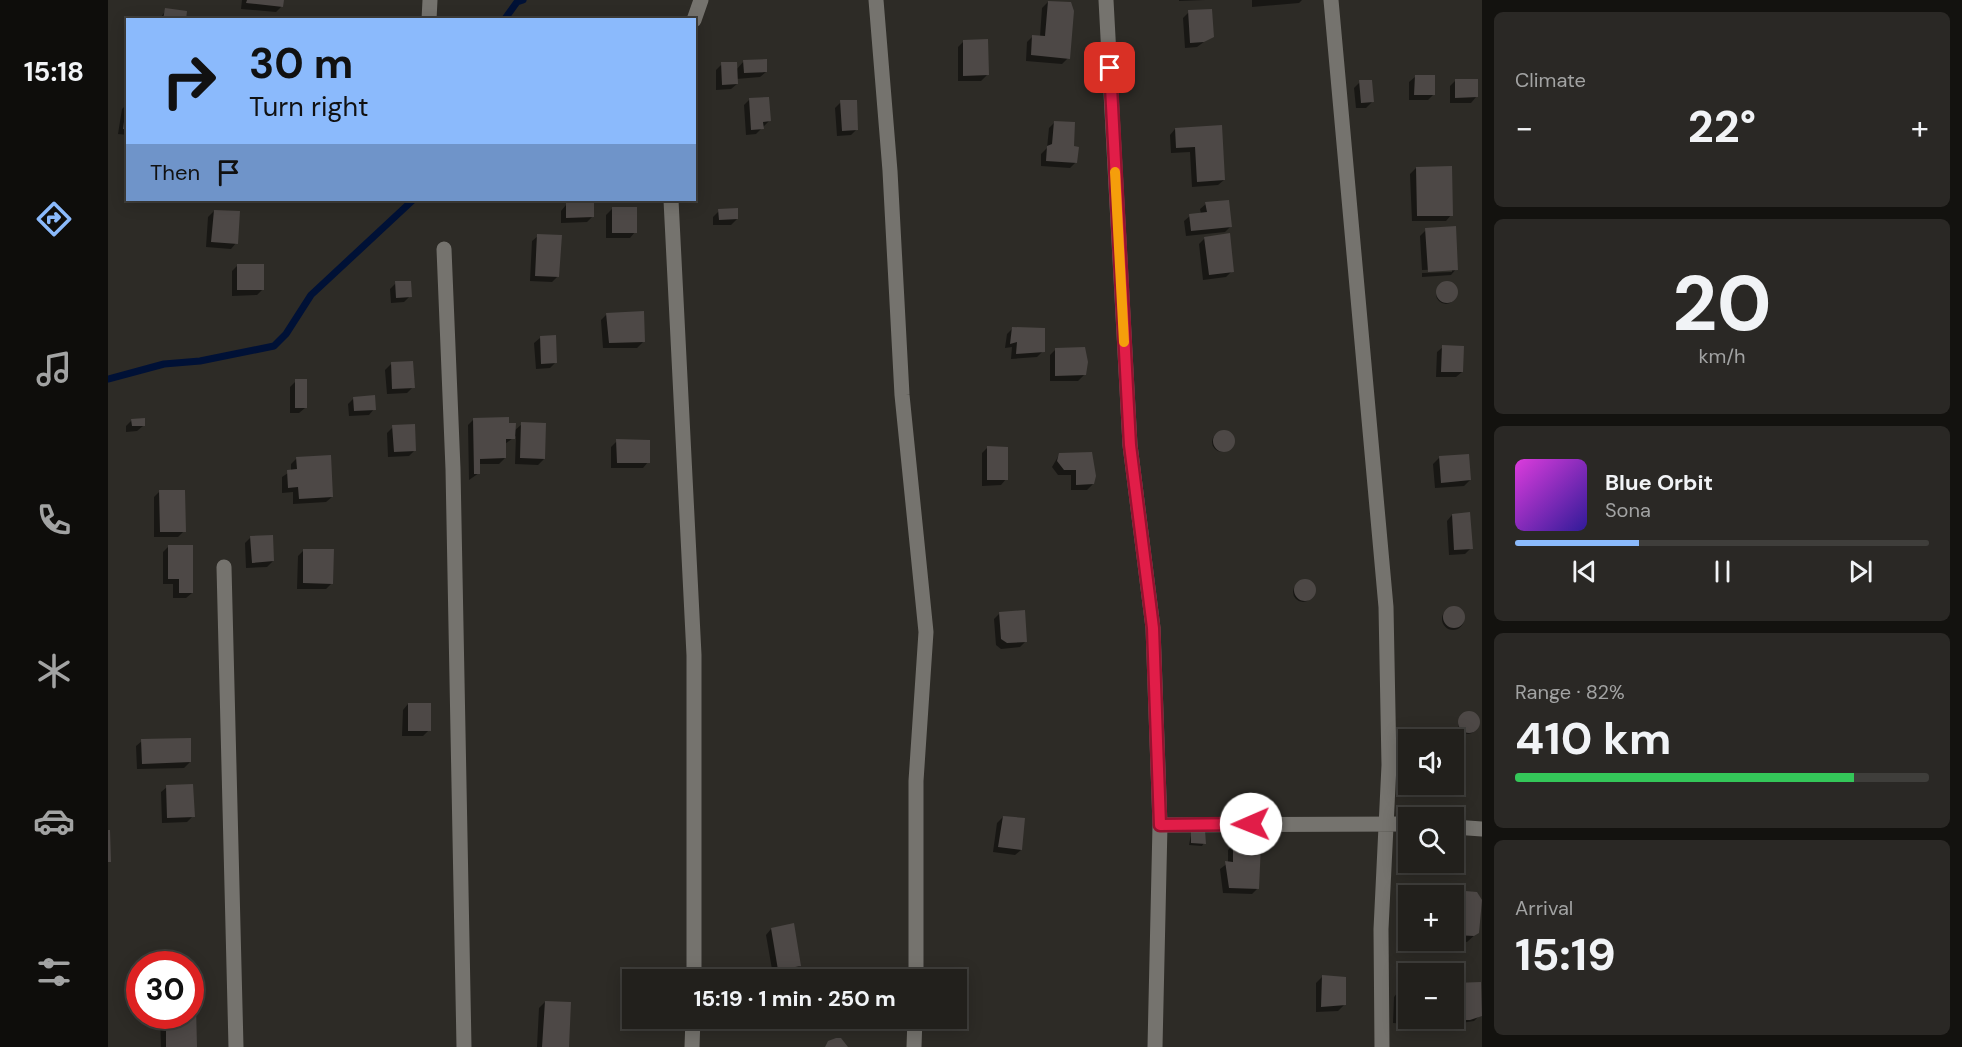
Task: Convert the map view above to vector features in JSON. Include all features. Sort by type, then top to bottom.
[{"type":"street","points":[[429,18],[430,0]]},
{"type":"street","points":[[695,18],[700,0]]},
{"type":"street","points":[[876,0],[890,171],[902,395],[926,632],[916,781],[916,969]]},
{"type":"street","points":[[1106,0],[1130,445],[1153,628],[1160,825],[1155,1047]]},
{"type":"street","points":[[1331,0],[1386,607],[1389,765],[1381,929],[1382,1047]]},
{"type":"street","points":[[671,201],[694,655],[694,969]]},
{"type":"street","points":[[444,249],[454,492],[464,1047]]},
{"type":"street","points":[[224,567],[236,1047]]},
{"type":"street","points":[[1160,825],[1398,823]]},
{"type":"street","points":[[1464,828],[1482,829]]},
{"type":"street","points":[[692,1047],[693,1029]]},
{"type":"street","points":[[914,1047],[915,1029]]},
{"type":"building","points":[[247,0],[284,0],[283,7],[246,3]]},
{"type":"building","points":[[1048,1],[1071,2],[1074,11],[1070,59],[1031,55],[1032,35],[1045,36]]},
{"type":"building","points":[[165,8],[187,11],[186,18],[163,18]]},
{"type":"building","points":[[1212,9],[1214,37],[1204,42],[1190,43],[1188,10]]},
{"type":"building","points":[[988,39],[989,75],[963,76],[963,40]]},
{"type":"building","points":[[767,59],[767,72],[744,73],[743,60]]},
{"type":"building","points":[[721,62],[737,62],[738,84],[722,85]]},
{"type":"building","points":[[1415,75],[1435,75],[1435,95],[1414,95]]},
{"type":"building","points":[[1455,79],[1478,79],[1478,97],[1455,98]]},
{"type":"building","points":[[1359,80],[1372,80],[1374,102],[1361,103]]},
{"type":"building","points":[[769,97],[771,121],[763,122],[764,129],[751,130],[749,98]]},
{"type":"building","points":[[840,100],[857,100],[858,130],[842,131]]},
{"type":"building","points":[[126,107],[126,129],[123,129]]},
{"type":"building","points":[[1054,121],[1075,122],[1074,146],[1079,147],[1077,163],[1046,161],[1047,146],[1052,144]]},
{"type":"building","points":[[1222,125],[1225,180],[1197,182],[1195,147],[1176,148],[1175,128]]},
{"type":"building","points":[[1452,166],[1453,216],[1417,216],[1416,167]]},
{"type":"building","points":[[1229,200],[1232,227],[1191,231],[1189,214],[1207,212],[1205,202]]},
{"type":"building","points":[[594,202],[594,217],[566,218],[566,203]]},
{"type":"building","points":[[612,207],[637,207],[637,233],[612,233]]},
{"type":"building","points":[[738,208],[738,219],[719,220],[718,209]]},
{"type":"building","points":[[214,210],[240,211],[238,244],[211,242]]},
{"type":"building","points":[[1456,226],[1458,270],[1428,272],[1425,228]]},
{"type":"building","points":[[1230,233],[1234,272],[1209,275],[1204,237]]},
{"type":"building","points":[[537,234],[562,235],[559,277],[535,276]]},
{"type":"building","points":[[237,264],[264,264],[264,290],[237,290]]},
{"type":"building","points":[[395,281],[411,281],[412,297],[396,298]]},
{"type":"building","points":[[1447,281],[1455,284],[1458,292],[1455,300],[1447,303],[1439,300],[1436,292],[1439,284]]},
{"type":"building","points":[[644,311],[645,342],[609,343],[606,313]]},
{"type":"building","points":[[1012,327],[1045,328],[1045,352],[1016,354],[1017,342],[1010,344]]},
{"type":"building","points":[[556,335],[557,363],[541,364],[540,336]]},
{"type":"building","points":[[1442,345],[1464,346],[1463,372],[1441,372]]},
{"type":"building","points":[[1085,347],[1088,362],[1086,375],[1055,376],[1055,348]]},
{"type":"building","points":[[413,361],[415,388],[392,389],[391,362]]},
{"type":"building","points":[[295,379],[307,379],[307,408],[295,408]]},
{"type":"building","points":[[375,395],[376,410],[354,411],[353,397]]},
{"type":"building","points":[[509,417],[509,423],[516,423],[515,439],[506,439],[506,458],[480,459],[480,474],[474,474],[473,418]]},
{"type":"building","points":[[145,418],[145,426],[132,426],[131,419]]},
{"type":"building","points":[[521,422],[546,423],[545,459],[520,458]]},
{"type":"building","points":[[415,424],[416,451],[394,452],[392,425]]},
{"type":"building","points":[[1224,430],[1232,433],[1235,441],[1232,449],[1224,452],[1216,449],[1213,441],[1216,433]]},
{"type":"building","points":[[616,439],[650,440],[650,463],[617,463]]},
{"type":"building","points":[[987,446],[1008,447],[1008,480],[987,480]]},
{"type":"building","points":[[1092,452],[1096,476],[1094,484],[1076,485],[1076,470],[1064,470],[1057,461],[1059,453]]},
{"type":"building","points":[[1469,454],[1471,480],[1441,483],[1439,456]]},
{"type":"building","points":[[331,455],[333,497],[299,499],[298,487],[288,488],[287,470],[297,469],[296,457]]},
{"type":"building","points":[[159,490],[185,490],[186,532],[160,532]]},
{"type":"building","points":[[1470,512],[1473,549],[1454,550],[1452,514]]},
{"type":"building","points":[[273,535],[274,561],[252,563],[250,536]]},
{"type":"building","points":[[168,545],[193,545],[193,593],[179,593],[179,579],[168,579]]},
{"type":"building","points":[[303,549],[334,549],[333,584],[303,583]]},
{"type":"building","points":[[1305,579],[1313,582],[1316,590],[1313,598],[1305,601],[1297,598],[1294,590],[1297,582]]},
{"type":"building","points":[[1454,606],[1462,609],[1465,617],[1462,625],[1454,628],[1446,625],[1443,617],[1446,609]]},
{"type":"building","points":[[1025,610],[1027,642],[1007,643],[1001,639],[999,612]]},
{"type":"building","points":[[408,703],[431,703],[431,731],[408,731]]},
{"type":"building","points":[[1465,712],[1473,712],[1479,718],[1479,726],[1473,732],[1465,732],[1459,726],[1459,718]]},
{"type":"building","points":[[191,738],[191,762],[142,764],[141,739]]},
{"type":"building","points":[[193,784],[195,817],[167,818],[166,785]]},
{"type":"building","points":[[1003,816],[1025,818],[1022,850],[998,847]]},
{"type":"building","points":[[1191,829],[1205,830],[1206,844],[1191,843]]},
{"type":"building","points":[[108,830],[110,830],[111,862],[108,862]]},
{"type":"building","points":[[1233,843],[1261,844],[1259,889],[1229,888],[1225,861],[1233,862]]},
{"type":"building","points":[[1464,891],[1477,892],[1482,900],[1479,933],[1474,936],[1464,936]]},
{"type":"building","points":[[794,923],[801,966],[778,969],[771,928]]},
{"type":"building","points":[[1322,975],[1346,977],[1346,1005],[1321,1007]]},
{"type":"building","points":[[1481,982],[1482,1016],[1464,1020],[1464,983]]},
{"type":"building","points":[[545,1001],[571,1002],[569,1047],[542,1047]]},
{"type":"building","points":[[166,1029],[197,1029],[197,1047],[166,1047]]},
{"type":"building","points":[[841,1038],[848,1047],[825,1047],[828,1041]]},
{"type":"waterway","points":[[505,18],[517,2],[523,0]]},
{"type":"waterway","points":[[108,379],[164,364],[200,361],[274,346],[286,334],[311,295],[412,201]]},
{"type":"slow traffic","points":[[1115,172],[1124,342]]},
{"type":"route","points":[[1110,68],[1130,445],[1153,628],[1160,825],[1251,824]]}]
